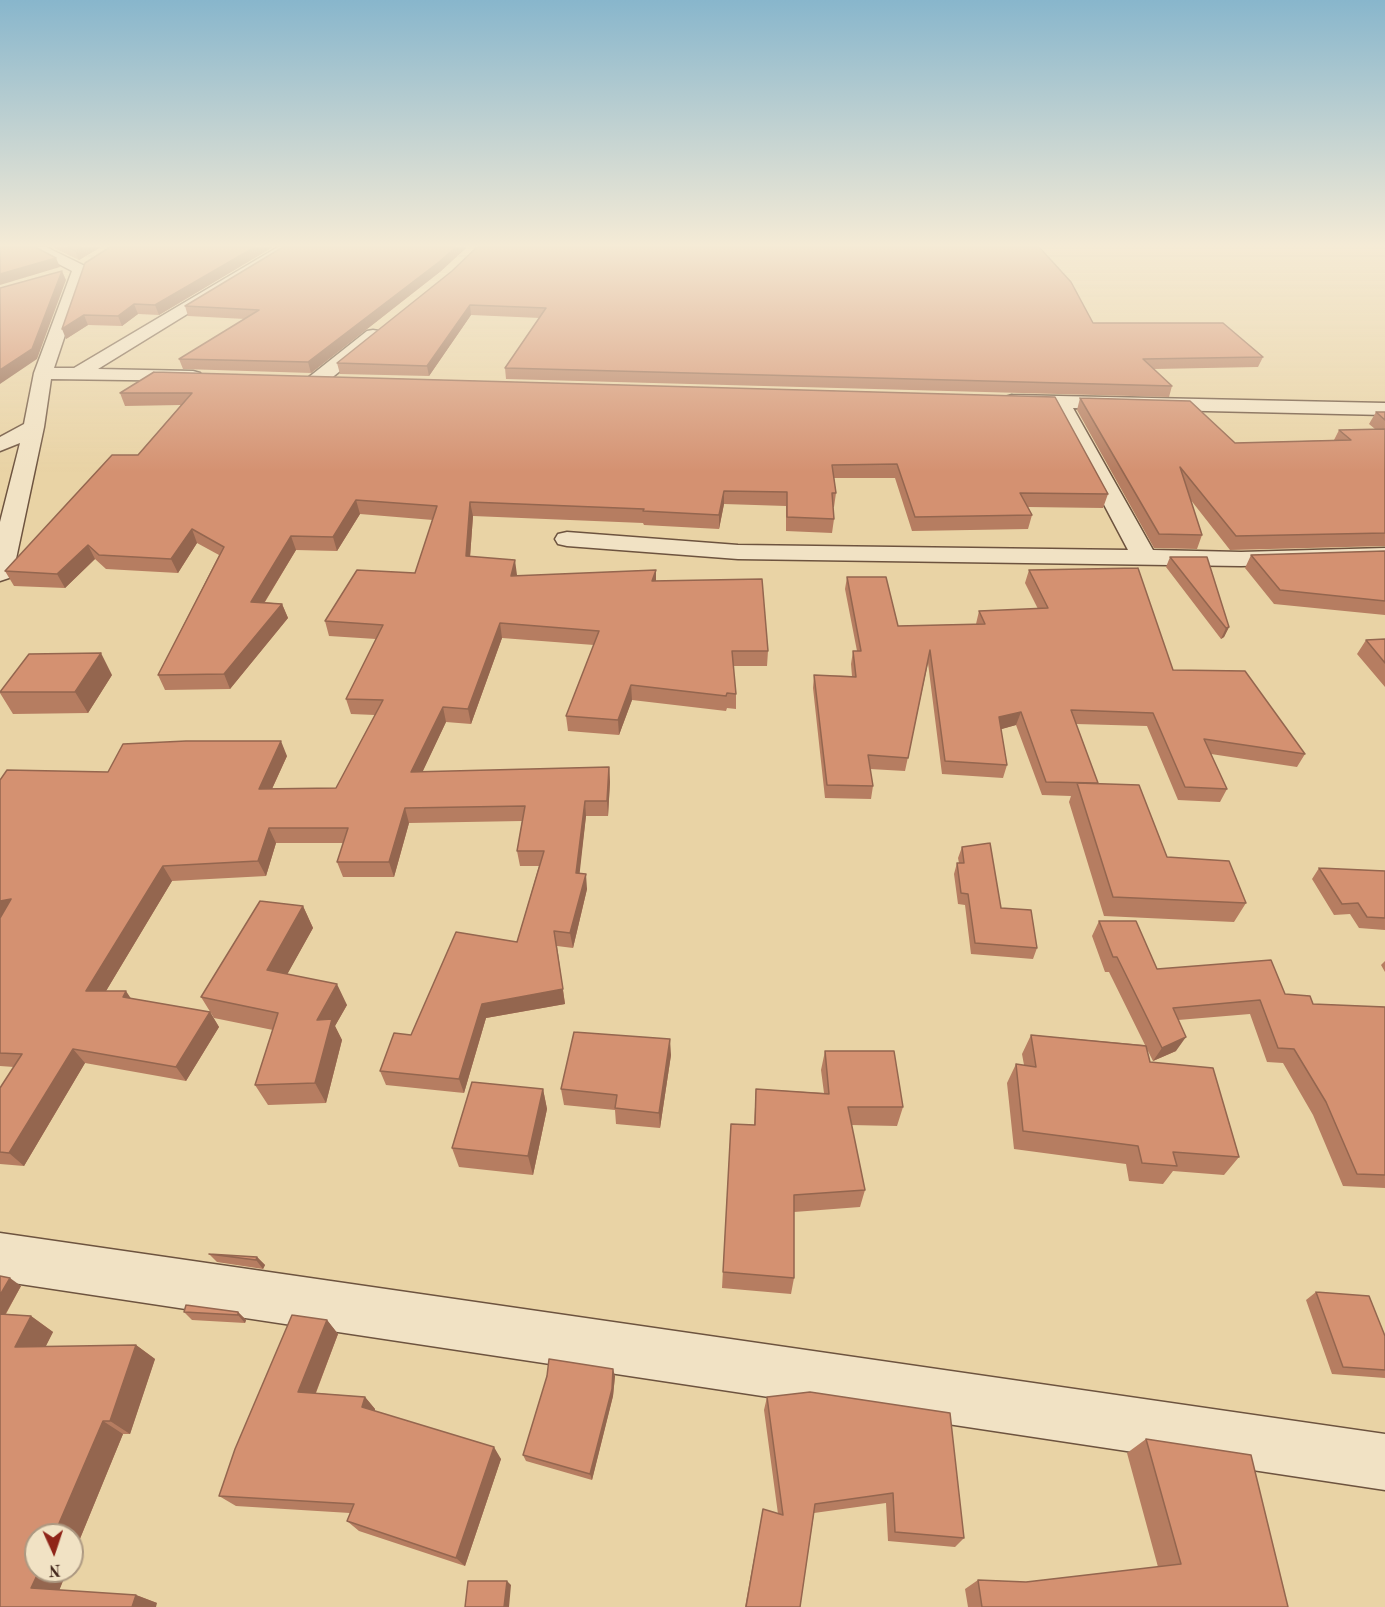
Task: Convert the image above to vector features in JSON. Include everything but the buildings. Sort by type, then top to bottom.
[{"type":"street","points":[[0,573],[6,519],[34,427],[43,373],[63,322]]},
{"type":"street","points":[[77,374],[165,322]]},
{"type":"street","points":[[316,381],[386,325]]},
{"type":"street","points":[[43,373],[208,378]]},
{"type":"street","points":[[292,380],[340,381]]},
{"type":"street","points":[[990,400],[1385,409]]},
{"type":"street","points":[[1060,403],[1145,558]]},
{"type":"street","points":[[0,445],[34,427]]},
{"type":"street","points":[[567,539],[738,552],[1241,559],[1385,555]]},
{"type":"street","points":[[0,1257],[1385,1462]]}]
